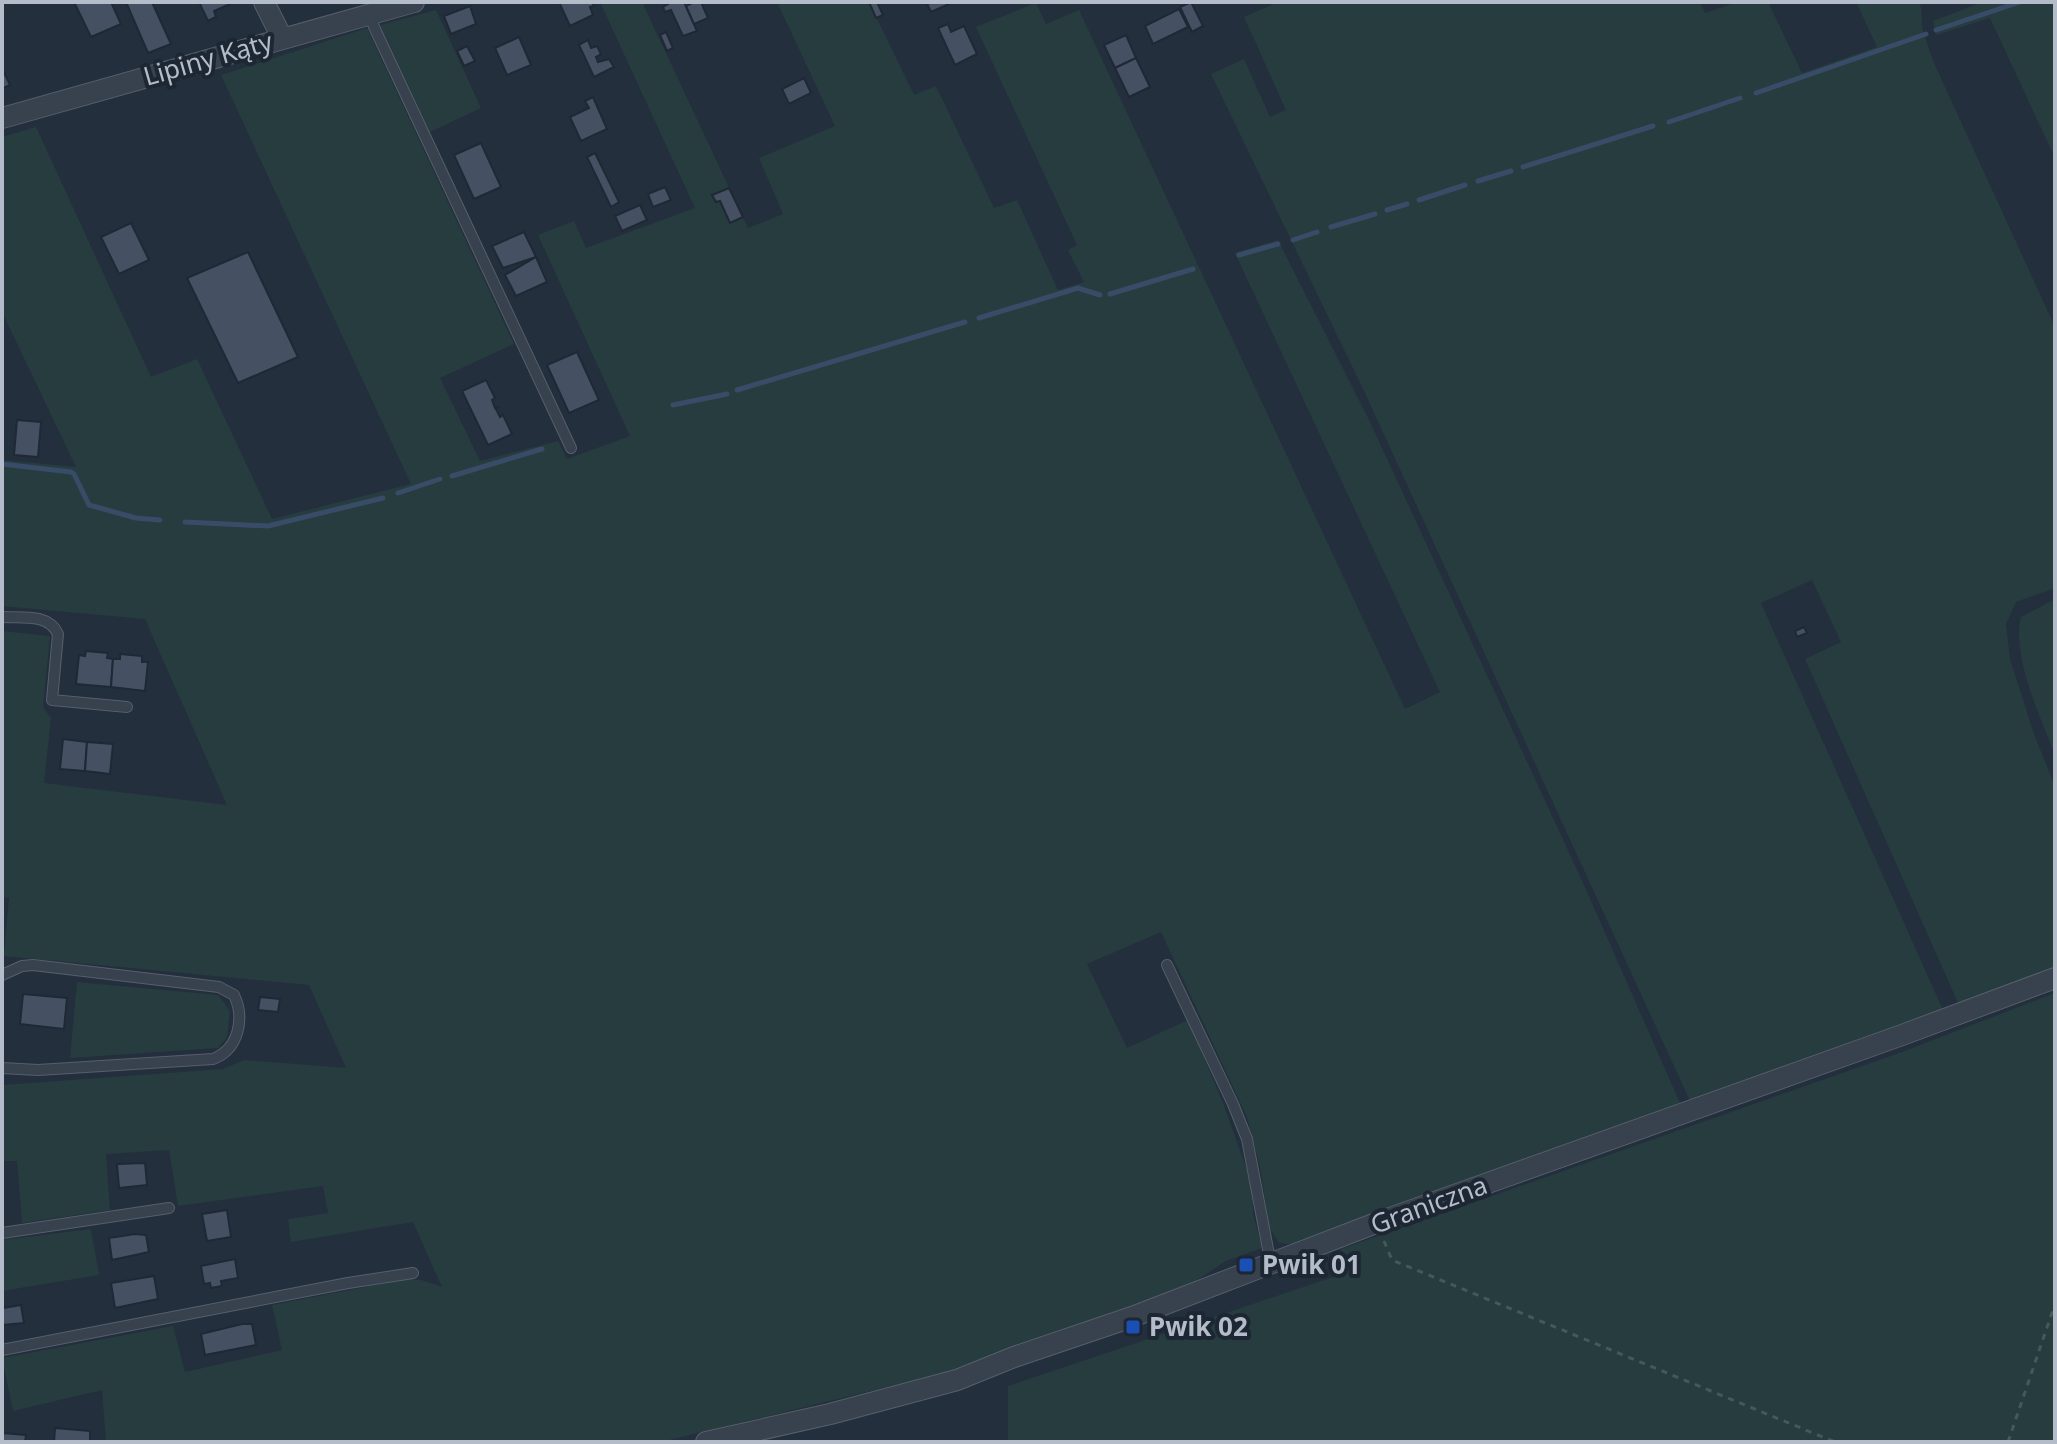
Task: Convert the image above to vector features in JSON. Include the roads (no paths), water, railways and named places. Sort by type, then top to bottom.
[{"type":"street","points":[[264,2],[282,38]]},
{"type":"street","name":"Lipiny Kąty","points":[[2,118],[414,2]]},
{"type":"street","name":"Graniczna","points":[[706,1442],[830,1414],[957,1380],[1271,1265],[1376,1223],[2055,978]]},
{"type":"lane","points":[[370,14],[571,448]]},
{"type":"lane","points":[[2,617],[43,619],[54,626],[58,634],[52,700],[127,707]]},
{"type":"lane","points":[[2,975],[22,966],[33,965],[219,987],[234,995],[240,1012],[234,1045],[213,1059],[38,1070],[2,1068]]},
{"type":"lane","points":[[1167,965],[1247,1139],[1271,1265]]},
{"type":"lane","points":[[2,1233],[169,1208]]},
{"type":"lane","points":[[2,1350],[413,1273]]},
{"type":"waterway","points":[[1936,30],[2020,2]]},
{"type":"waterway","points":[[1756,93],[1926,34]]},
{"type":"waterway","points":[[1669,122],[1740,98]]},
{"type":"waterway","points":[[1523,167],[1653,126]]},
{"type":"waterway","points":[[1478,181],[1511,171]]},
{"type":"waterway","points":[[1419,200],[1465,185]]},
{"type":"waterway","points":[[1387,210],[1407,204]]},
{"type":"waterway","points":[[1331,227],[1375,214]]},
{"type":"waterway","points":[[1293,240],[1317,232]]},
{"type":"waterway","points":[[1239,255],[1278,244]]},
{"type":"waterway","points":[[1110,294],[1193,269]]},
{"type":"waterway","points":[[979,318],[1078,288],[1100,295]]},
{"type":"waterway","points":[[737,390],[965,322]]},
{"type":"waterway","points":[[673,405],[727,394]]},
{"type":"waterway","points":[[452,476],[542,449]]},
{"type":"waterway","points":[[2,464],[71,472],[89,505],[136,518],[160,520]]},
{"type":"waterway","points":[[398,493],[440,479]]},
{"type":"waterway","points":[[185,522],[268,526],[383,498]]},
{"type":"place","name":"Pwik 01","points":[[1246,1265]]},
{"type":"place","name":"Pwik 02","points":[[1133,1327]]}]
